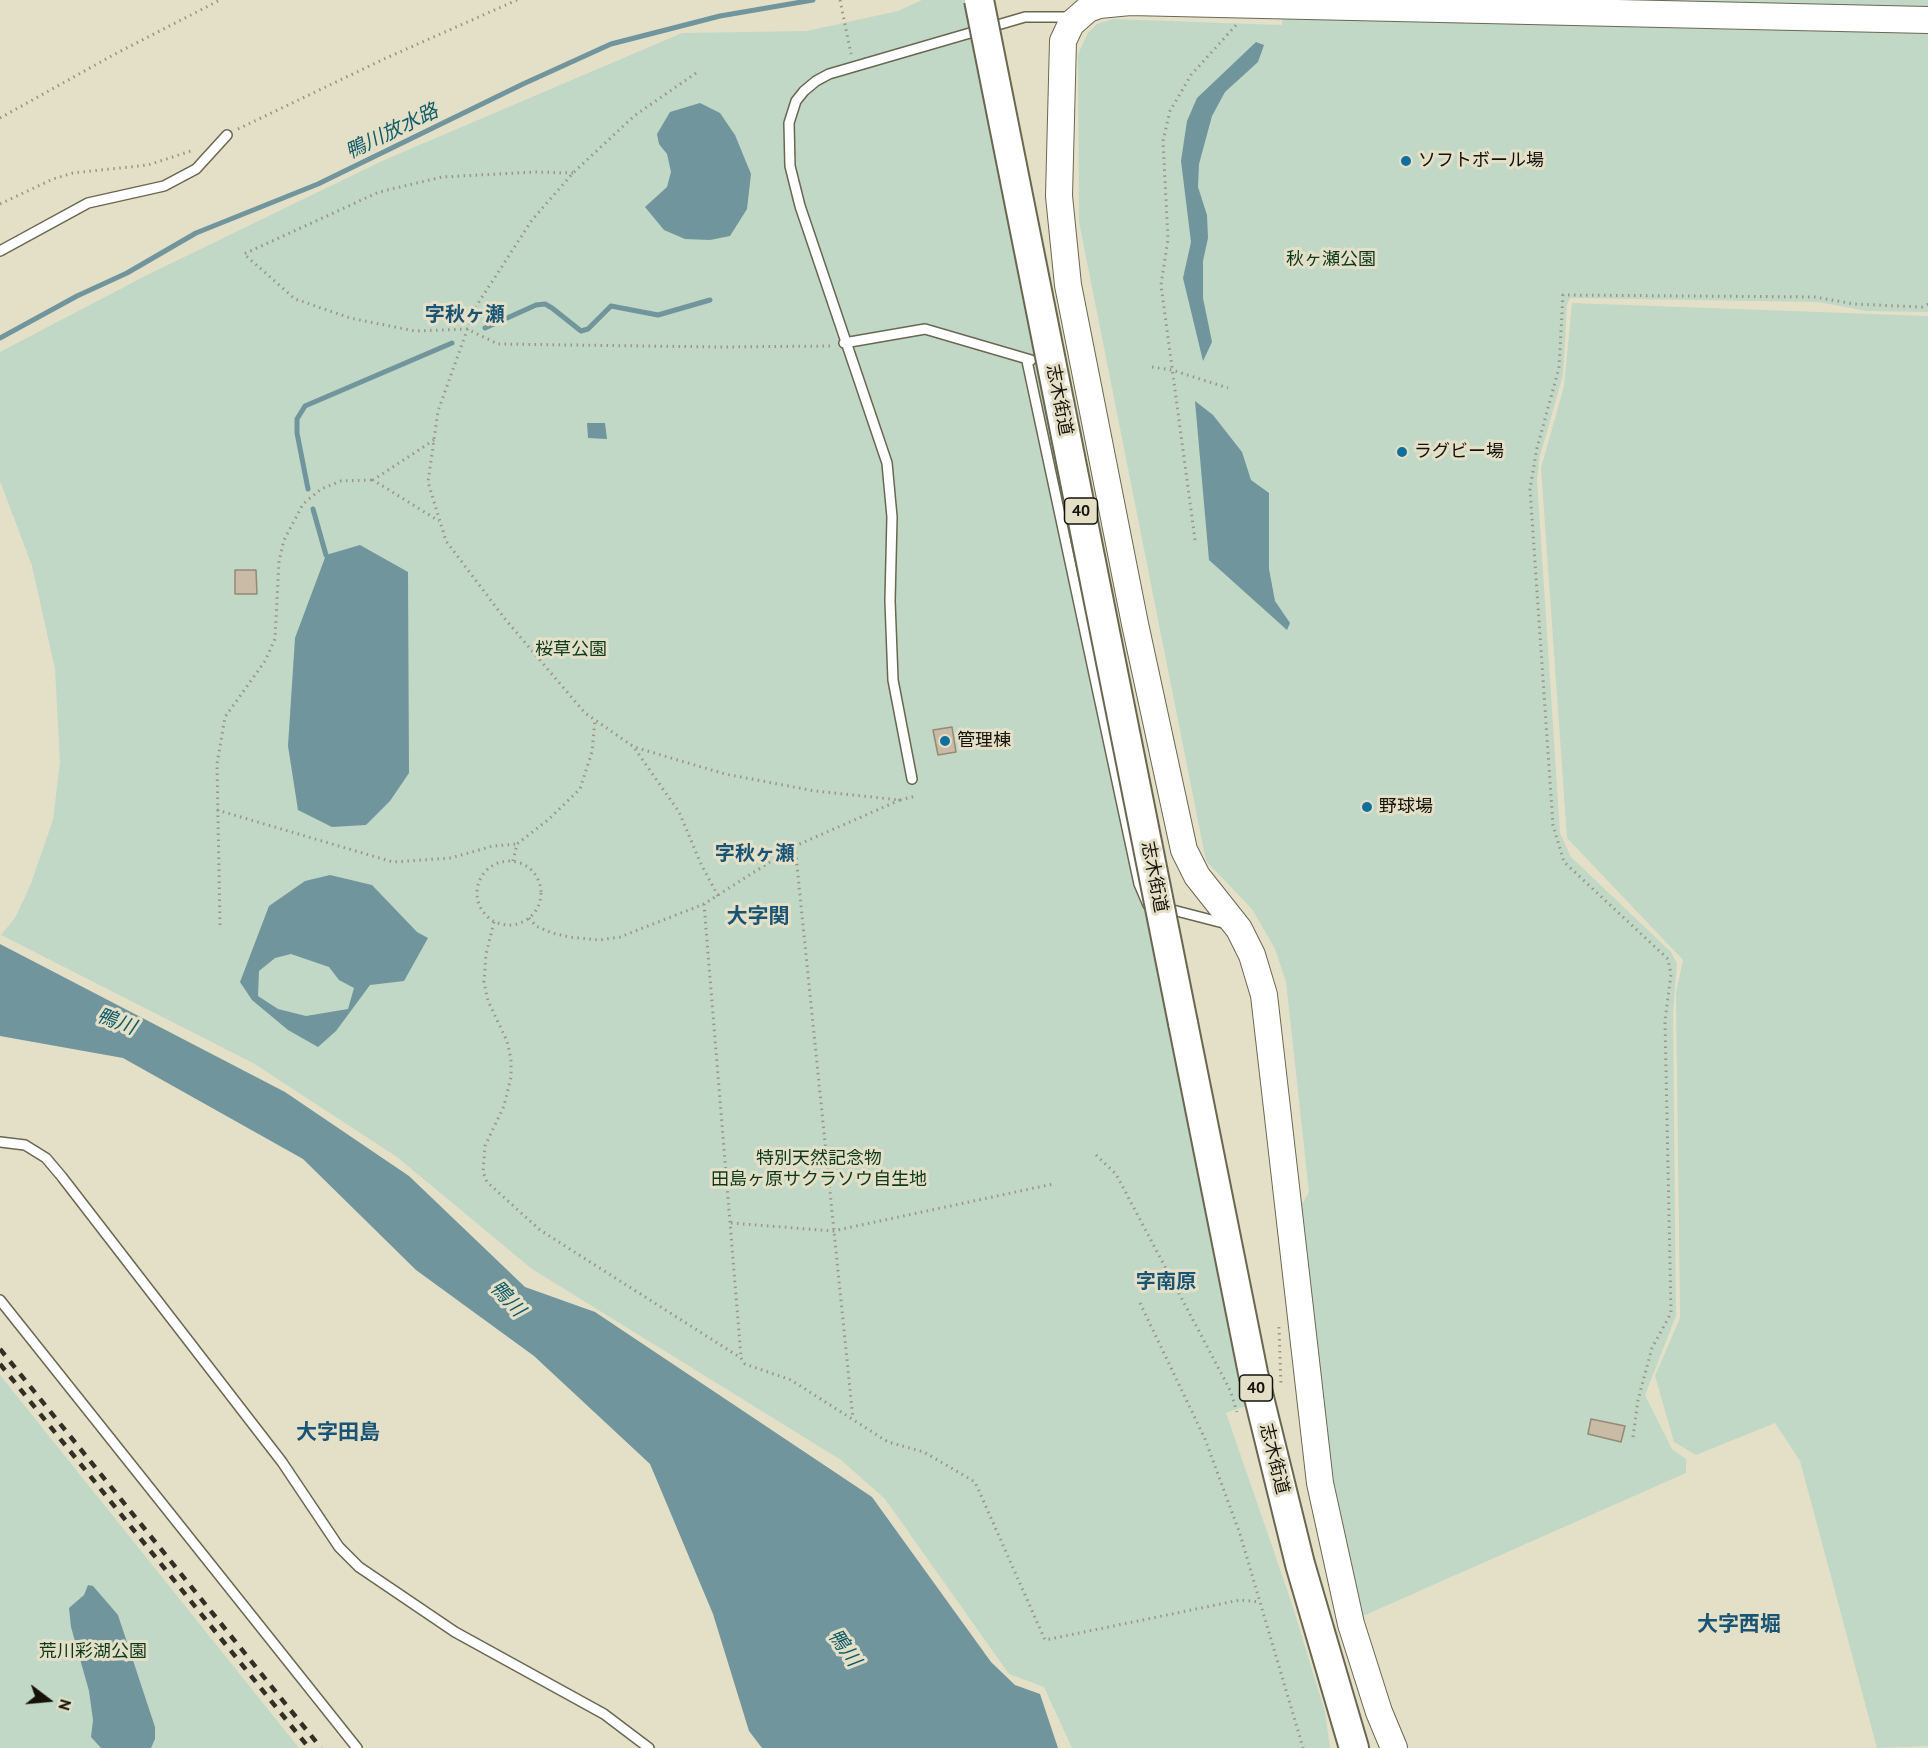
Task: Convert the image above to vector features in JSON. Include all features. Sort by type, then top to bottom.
[{"type":"main road","name":"志木街道","points":[[979,0],[1253,1373],[1300,1564],[1354,1748]]},
{"type":"street","points":[[1394,1748],[1379,1712],[1351,1624],[1320,1483],[1264,995],[1252,955],[1239,929],[1197,876],[1184,850],[1140,647],[1071,357],[1059,195],[1063,41],[1077,17],[1099,5],[1130,2],[1766,19],[1928,20]]},
{"type":"lane","points":[[912,779],[893,680],[890,602],[892,517],[887,463],[844,343],[800,206],[790,166],[789,123],[796,101],[816,81],[854,66],[1025,17],[1077,17]]},
{"type":"lane","points":[[0,251],[88,203],[172,182],[196,169],[227,135]]},
{"type":"lane","points":[[844,343],[925,329],[1027,361],[1071,357]]},
{"type":"lane","points":[[1027,361],[1134,861],[1146,904],[1207,918],[1239,929]]},
{"type":"lane","points":[[0,1142],[25,1145],[46,1158],[282,1462],[339,1547],[358,1567],[454,1632],[604,1714],[649,1748]]},
{"type":"lane","points":[[0,1300],[357,1748]]},
{"type":"path","points":[[0,118],[115,54],[220,0]]},
{"type":"path","points":[[0,204],[52,179],[73,173],[165,161],[227,135],[323,88],[517,0]]},
{"type":"path","points":[[840,0],[854,66]]},
{"type":"path","points":[[1195,540],[1161,285],[1168,239],[1162,141],[1170,111],[1191,75],[1235,28],[1240,17]]},
{"type":"path","points":[[699,71],[634,116],[573,174],[532,220],[474,308],[438,411],[428,482],[446,541],[505,619],[585,713],[634,747],[725,774],[815,791],[900,800]]},
{"type":"path","points":[[573,174],[535,172],[442,177],[379,192],[244,254],[295,299],[350,318],[415,331],[467,329],[498,344],[825,347],[844,343]]},
{"type":"path","points":[[1633,1437],[1638,1400],[1652,1348],[1671,1312],[1665,1022],[1671,974],[1668,959],[1564,862],[1553,825],[1530,489],[1537,448],[1559,368],[1563,295],[1815,297],[1854,304],[1922,307],[1928,304]]},
{"type":"path","points":[[1152,367],[1172,370],[1228,388]]},
{"type":"path","points":[[220,925],[217,764],[225,717],[266,661],[275,639],[279,561],[293,520],[303,504],[321,489],[341,481],[373,480],[434,440]]},
{"type":"path","points":[[373,480],[440,522]]},
{"type":"path","points":[[218,810],[393,862],[451,858],[493,846],[517,844],[549,819],[580,789],[592,752],[595,720]]},
{"type":"path","points":[[634,747],[680,812],[700,864],[718,896]]},
{"type":"path","points":[[529,918],[536,926],[552,933],[599,940],[620,937],[704,904],[795,846],[900,800],[916,796]]},
{"type":"path","points":[[513,861],[517,844]]},
{"type":"path","points":[[795,846],[853,1419]]},
{"type":"path","points":[[513,861],[530,867],[538,877],[542,889],[541,902],[529,918],[513,925],[494,922],[481,909],[477,896],[478,884],[484,872],[494,864],[513,861]]},
{"type":"path","points":[[704,904],[741,1358],[745,1365],[791,1380],[888,1442],[924,1452],[975,1482],[1045,1640],[1240,1600],[1260,1602]]},
{"type":"path","points":[[494,922],[486,954],[484,982],[488,1001],[507,1041],[511,1077],[504,1106],[485,1146],[483,1172],[487,1182],[540,1230],[741,1358]]},
{"type":"path","points":[[1096,1155],[1116,1174],[1230,1390],[1237,1412]]},
{"type":"path","points":[[731,1223],[833,1231],[1053,1184]]},
{"type":"path","points":[[1140,1303],[1205,1439],[1240,1534],[1303,1748]]},
{"type":"green space","name":"桜草公園","points":[[922,0],[966,0],[973,50],[1024,276],[1249,1405],[1226,1413],[1291,1601],[1325,1712],[1330,1748],[1072,1748],[1044,1687],[1009,1674],[885,1499],[841,1460],[532,1269],[397,1157],[253,1063],[1,935],[15,918],[30,886],[53,820],[60,762],[55,669],[32,566],[0,481],[0,352],[147,275],[382,161],[682,33],[807,31],[898,11]]},
{"type":"green space","name":"秋ヶ瀬公園","points":[[1283,0],[1928,0],[1928,312],[1867,311],[1818,302],[1570,298],[1567,305],[1563,375],[1540,456],[1537,480],[1560,833],[1571,857],[1671,952],[1677,963],[1673,1013],[1676,1316],[1645,1395],[1672,1449],[1686,1459],[1686,1473],[1363,1616],[1331,1468],[1298,1211],[1309,1192],[1286,982],[1275,949],[1252,909],[1206,861],[1079,222],[1078,54],[1088,33],[1097,24],[1113,19],[1282,25]]},
{"type":"green space","points":[[1572,303],[1928,316],[1928,1746],[1877,1748],[1800,1461],[1775,1423],[1696,1455],[1674,1442],[1655,1376],[1680,1318],[1676,993],[1683,960],[1567,838],[1541,468],[1564,386]]},
{"type":"green space","name":"荒川彩湖公園","points":[[0,1375],[299,1748],[0,1748]]},
{"type":"water","points":[[1256,42],[1264,45],[1258,62],[1225,92],[1212,116],[1199,164],[1198,187],[1207,215],[1208,238],[1203,261],[1203,298],[1212,342],[1203,361],[1183,278],[1191,242],[1181,161],[1187,121],[1197,98]]},
{"type":"water","points":[[700,103],[720,113],[735,135],[751,174],[747,209],[730,236],[710,240],[685,239],[664,230],[645,207],[667,187],[671,172],[667,154],[659,144],[657,134],[670,112]]},
{"type":"water","points":[[1195,401],[1213,415],[1242,452],[1251,480],[1269,493],[1269,569],[1275,601],[1290,623],[1287,630],[1209,560]]},
{"type":"water","points":[[587,423],[605,423],[607,439],[588,438]]},
{"type":"water","points":[[360,545],[408,572],[409,773],[390,801],[366,825],[332,827],[298,810],[288,746],[295,638],[326,555]]},
{"type":"water","points":[[330,875],[372,885],[417,932],[428,938],[404,981],[370,985],[336,1031],[318,1047],[288,1030],[252,1000],[240,982],[269,906],[305,881]],"holes":[[[291,954],[329,967],[339,980],[354,988],[348,1009],[306,1016],[278,1009],[258,996],[259,971],[275,958]]]},
{"type":"water","name":"鴨川","points":[[0,944],[285,1092],[409,1176],[525,1287],[595,1312],[872,1497],[991,1662],[1015,1685],[1040,1694],[1058,1748],[762,1748],[749,1731],[713,1614],[650,1464],[534,1356],[416,1270],[303,1159],[123,1058],[0,1036]]},
{"type":"water","points":[[88,1585],[93,1586],[118,1615],[155,1727],[155,1739],[151,1748],[101,1748],[91,1737],[93,1720],[89,1691],[71,1627],[69,1608],[84,1595]]},
{"type":"building","points":[[235,570],[256,570],[257,594],[235,594]]},
{"type":"building","name":"管理棟","points":[[952,727],[956,752],[938,755],[933,730]]},
{"type":"building","points":[[1591,1419],[1625,1426],[1621,1442],[1588,1434]]},
{"type":"waterway","name":"鴨川放水路","points":[[0,338],[77,296],[127,273],[196,233],[318,184],[523,84],[611,44],[720,16],[813,0]]},
{"type":"waterway","points":[[485,328],[536,305],[545,304],[552,308],[581,331],[588,329],[611,306],[658,315],[710,300]]},
{"type":"waterway","points":[[308,489],[297,433],[297,419],[305,406],[452,343]]},
{"type":"waterway","points":[[313,509],[326,555]]},
{"type":"railway","points":[[0,1349],[321,1748]]},
{"type":"railway","points":[[0,1364],[309,1748]]},
{"type":"place","name":"ソフトボール場","points":[[1406,161]]},
{"type":"place","name":"ラグビー場","points":[[1402,452]]},
{"type":"place","name":"管理棟","points":[[945,741]]},
{"type":"place","name":"野球場","points":[[1367,807]]},
{"type":"district","name":"字秋ヶ瀬","points":[[465,315]]},
{"type":"district","name":"字秋ヶ瀬","points":[[755,854]]},
{"type":"district","name":"大字関","points":[[758,917]]},
{"type":"district","name":"字南原","points":[[1166,1282]]},
{"type":"district","name":"大字田島","points":[[338,1433]]},
{"type":"district","name":"大字西堀","points":[[1739,1625]]},
{"type":"park label","name":"特別天然記念物 田島ヶ原サクラソウ自生地","points":[[819,1169]]}]
